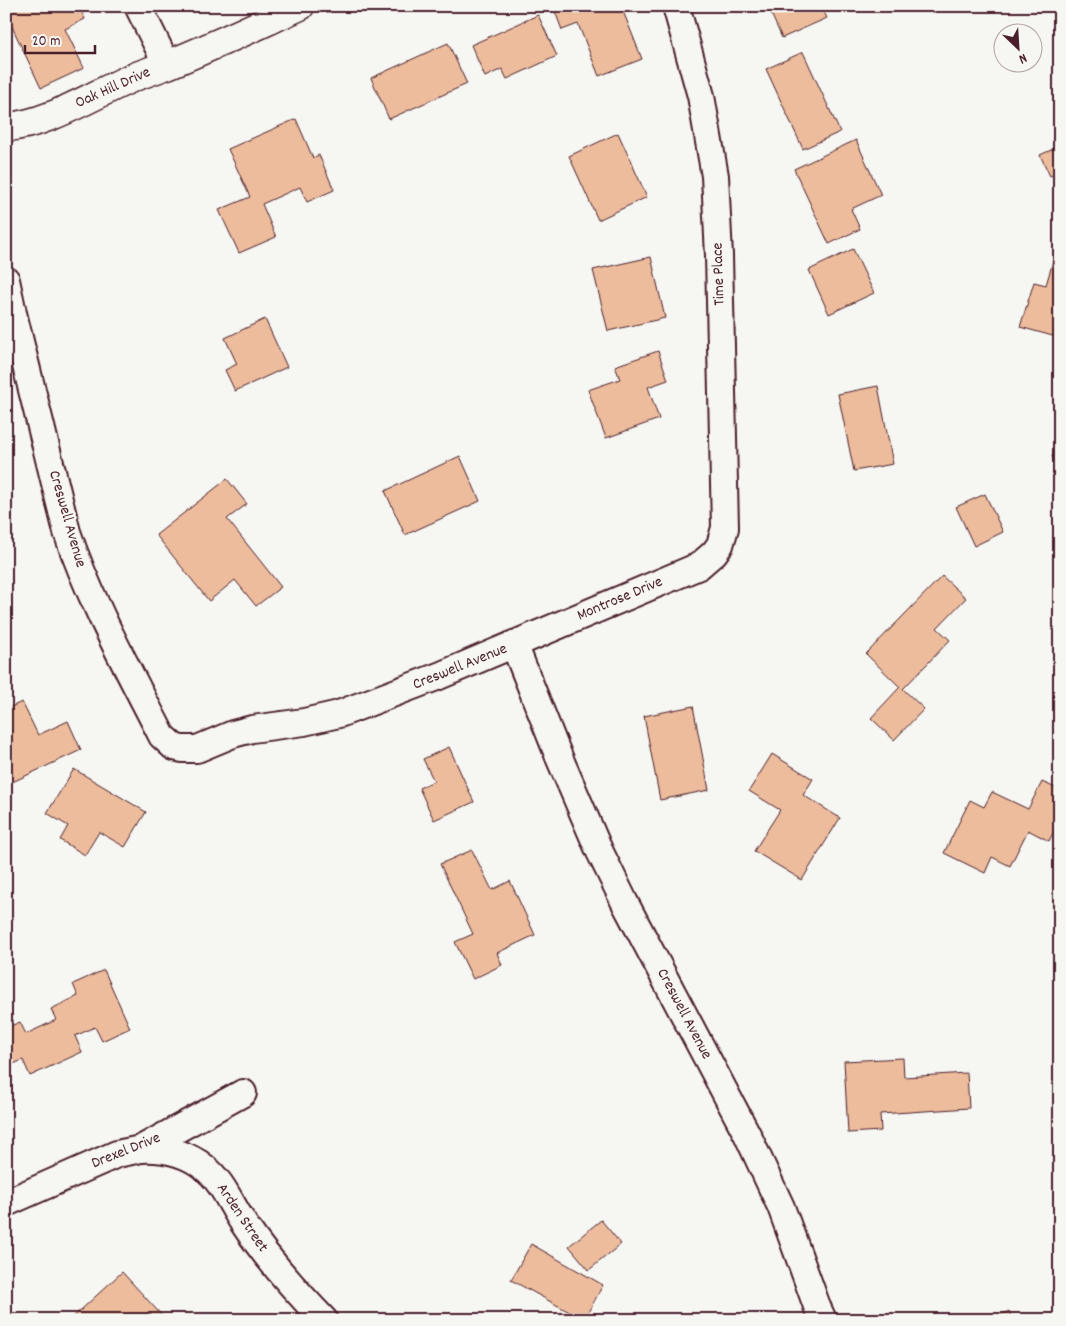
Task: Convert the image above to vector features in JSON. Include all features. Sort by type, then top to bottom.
[{"type":"street","points":[[138,6],[167,65]]},
{"type":"street","name":"Oak Hill Drive","points":[[6,127],[14,127],[54,114],[300,6]]},
{"type":"street","name":"Time Place","points":[[676,6],[702,96],[715,176],[719,256],[725,528],[720,545]]},
{"type":"street","name":"Creswell Avenue","points":[[6,280],[67,532],[79,566],[104,621],[162,736],[174,747],[182,750],[197,749],[233,734],[252,729],[304,722],[339,714],[439,676],[514,644],[559,757],[599,850],[747,1134],[781,1207],[823,1320]]},
{"type":"street","name":"Montrose Drive","points":[[514,644],[699,566],[720,545]]},
{"type":"street","name":"Drexel Drive","points":[[6,1202],[117,1154],[141,1149],[243,1093]]},
{"type":"street","name":"Arden Street","points":[[141,1149],[155,1148],[182,1154],[205,1168],[223,1187],[244,1224],[268,1257],[293,1288],[324,1320]]},
{"type":"building","points":[[17,6],[79,6],[85,19],[65,29],[84,68],[41,88],[6,14],[6,11]]},
{"type":"building","points":[[553,6],[621,6],[642,59],[599,76],[578,24],[562,30]]},
{"type":"building","points":[[769,6],[821,6],[827,18],[782,38]]},
{"type":"building","points":[[538,15],[557,56],[507,79],[502,69],[485,77],[471,45]]},
{"type":"building","points":[[448,43],[467,84],[389,119],[371,78]]},
{"type":"building","points":[[803,52],[840,132],[803,149],[766,69]]},
{"type":"building","points":[[296,119],[313,158],[319,155],[334,190],[307,202],[300,187],[262,204],[276,237],[239,253],[219,210],[250,197],[228,149]]},
{"type":"building","points":[[618,133],[647,197],[598,220],[569,156]]},
{"type":"building","points":[[856,140],[881,195],[851,209],[860,229],[829,244],[794,169]]},
{"type":"building","points":[[1060,146],[1060,172],[1050,176],[1040,155]]},
{"type":"building","points":[[1060,237],[1060,338],[1020,327],[1034,282],[1046,285]]},
{"type":"building","points":[[853,249],[874,293],[829,314],[809,270]]},
{"type":"building","points":[[651,257],[665,318],[608,331],[593,270]]},
{"type":"building","points":[[265,319],[287,367],[235,391],[225,370],[237,364],[225,338]]},
{"type":"building","points":[[658,351],[668,380],[648,387],[659,419],[606,438],[588,390],[620,379],[615,366]]},
{"type":"building","points":[[878,386],[893,464],[854,471],[838,394]]},
{"type":"building","points":[[1060,452],[1060,472],[1052,456]]},
{"type":"building","points":[[460,456],[480,501],[405,535],[385,491]]},
{"type":"building","points":[[227,479],[247,504],[227,519],[281,587],[256,606],[235,580],[209,601],[156,535]]},
{"type":"building","points":[[985,494],[1003,532],[974,546],[956,507]]},
{"type":"building","points":[[942,576],[966,598],[937,628],[950,640],[903,689],[924,709],[894,740],[871,718],[900,687],[866,654]]},
{"type":"building","points":[[22,702],[38,735],[68,721],[81,750],[6,785],[6,709]]},
{"type":"building","points":[[693,706],[709,790],[660,800],[644,716]]},
{"type":"building","points":[[449,747],[474,802],[434,820],[419,788],[434,781],[423,759]]},
{"type":"building","points":[[772,754],[813,779],[803,795],[840,818],[802,880],[754,851],[780,810],[749,791]]},
{"type":"building","points":[[74,769],[146,812],[125,847],[99,832],[85,855],[60,840],[68,826],[47,813]]},
{"type":"building","points":[[1042,782],[1060,790],[1060,819],[1049,841],[1028,830],[1010,866],[992,857],[985,873],[944,853],[970,800],[984,807],[992,792],[1028,809]]},
{"type":"building","points":[[472,850],[492,890],[510,881],[535,935],[497,953],[502,965],[473,979],[455,942],[473,934],[440,864]]},
{"type":"building","points":[[104,970],[130,1028],[102,1041],[95,1027],[75,1036],[82,1052],[30,1076],[23,1060],[6,1067],[6,1028],[20,1022],[26,1034],[56,1020],[51,1009],[78,996],[73,984]]},
{"type":"building","points":[[903,1058],[904,1077],[967,1073],[969,1108],[880,1114],[881,1131],[848,1133],[844,1061]]},
{"type":"building","points":[[601,1220],[621,1244],[589,1270],[569,1246]]},
{"type":"building","points":[[531,1244],[603,1285],[584,1320],[511,1280]]},
{"type":"building","points":[[122,1272],[166,1320],[105,1320],[102,1317],[99,1320],[70,1320]]},
{"type":"building","points":[[1009,1311],[1013,1320],[990,1320]]}]
